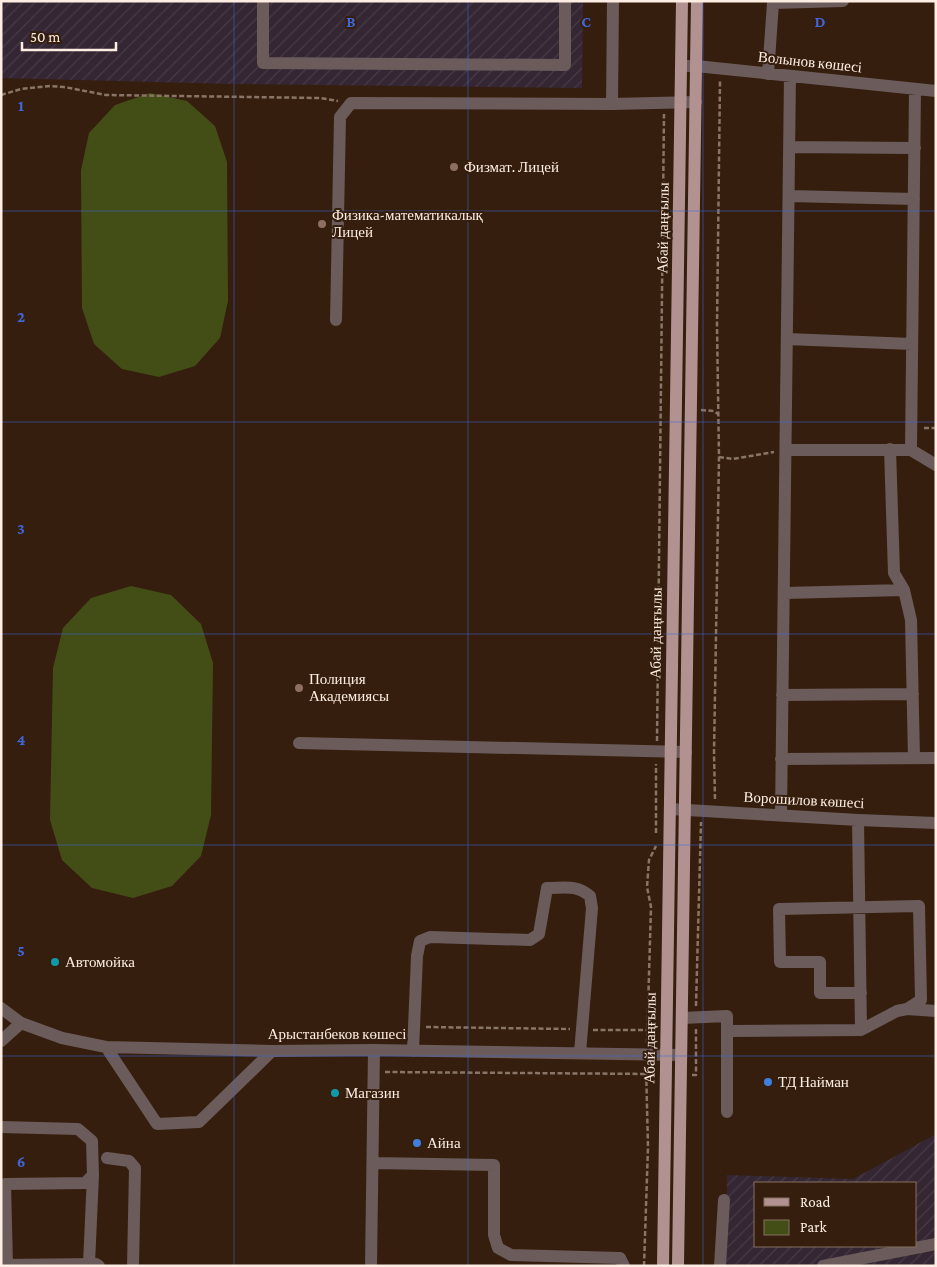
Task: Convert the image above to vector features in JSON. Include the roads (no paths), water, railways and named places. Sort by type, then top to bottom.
[{"type":"main road","name":"Абай даңғылы","points":[[663,1266],[682,1]]},
{"type":"main road","name":"Абай даңғылы","points":[[678,1266],[697,1]]},
{"type":"street","points":[[263,1],[262,63],[564,65],[565,1]]},
{"type":"street","points":[[612,104],[613,1]]},
{"type":"street","points":[[768,74],[773,2],[843,1]]},
{"type":"street","name":"Волынов көшесі","points":[[681,66],[936,91]]},
{"type":"street","points":[[781,815],[790,76]]},
{"type":"street","points":[[911,450],[915,89]]},
{"type":"street","points":[[336,320],[340,117],[351,103],[612,104],[696,102]]},
{"type":"street","points":[[790,147],[915,148]]},
{"type":"street","points":[[789,196],[914,199]]},
{"type":"street","points":[[787,339],[912,344]]},
{"type":"street","points":[[890,449],[894,573],[904,590],[912,620],[914,758]]},
{"type":"street","points":[[786,450],[911,450],[936,466]]},
{"type":"street","points":[[784,592],[904,590]]},
{"type":"street","points":[[782,695],[913,694]]},
{"type":"street","points":[[299,743],[686,752]]},
{"type":"street","points":[[781,759],[936,758]]},
{"type":"street","name":"Ворошилов көшесі","points":[[670,809],[936,823]]},
{"type":"street","points":[[858,820],[862,993],[861,1030]]},
{"type":"street","points":[[413,1051],[417,956],[420,941],[430,937],[530,940],[539,934],[547,888],[577,888],[582,889],[590,896],[592,908],[580,1053]]},
{"type":"street","points":[[862,993],[820,993],[820,962],[780,962],[780,908],[919,906],[921,1000],[906,1009]]},
{"type":"street","name":"Арыстанбеков көшесі","points":[[1,1008],[21,1023],[62,1038],[106,1047],[272,1051],[374,1050],[681,1055]]},
{"type":"street","points":[[727,1031],[861,1030],[897,1011],[906,1009],[936,1011]]},
{"type":"street","points":[[682,1018],[726,1016],[727,1112]]},
{"type":"street","points":[[1,1041],[21,1023]]},
{"type":"street","points":[[106,1047],[157,1124],[199,1122],[272,1051]]},
{"type":"street","points":[[371,1266],[374,1050]]},
{"type":"street","points":[[1,1127],[78,1129],[92,1141],[94,1265],[1,1265]]},
{"type":"street","points":[[107,1158],[129,1161],[135,1168],[133,1266]]},
{"type":"street","points":[[372,1163],[494,1165],[494,1235],[498,1248],[511,1255],[620,1258],[624,1266]]},
{"type":"street","points":[[7,1265],[5,1184],[85,1183],[93,1175]]},
{"type":"street","points":[[720,1266],[724,1200]]},
{"type":"street","points":[[823,1266],[936,1244]]},
{"type":"place","name":"Физмат. Лицей","points":[[454,167]]},
{"type":"place","name":"Физика-математикалық Лицей","points":[[322,224]]},
{"type":"place","name":"Полиция Академиясы","points":[[299,688]]},
{"type":"place","name":"Автомойка","points":[[55,962]]},
{"type":"place","name":"ТД Найман","points":[[768,1082]]},
{"type":"place","name":"Магазин","points":[[335,1093]]},
{"type":"place","name":"Айна","points":[[417,1143]]}]
